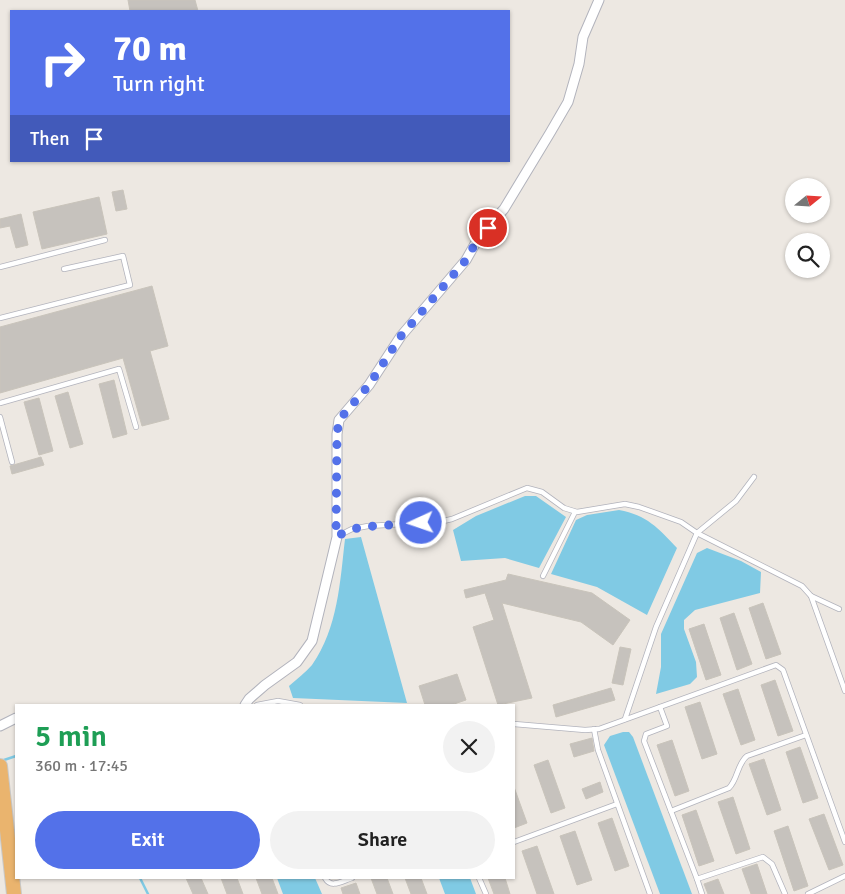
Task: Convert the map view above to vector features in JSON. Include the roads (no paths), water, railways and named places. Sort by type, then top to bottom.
[{"type":"highway","points":[[0,766],[3,790],[3,822],[14,894]]},
{"type":"street","points":[[245,704],[264,685],[297,662],[312,642],[336,536],[337,434],[339,420],[369,385],[401,336],[466,260],[479,237],[504,209],[568,102],[579,64],[583,37],[599,0]]},
{"type":"street","points":[[0,726],[15,718]]},
{"type":"lane","points":[[0,267],[105,240]]},
{"type":"lane","points":[[0,318],[130,285],[123,256],[64,270]]},
{"type":"lane","points":[[0,403],[119,369],[136,427]]},
{"type":"lane","points":[[0,417],[12,462]]},
{"type":"lane","points":[[625,719],[656,627],[697,533],[736,501],[754,477]]},
{"type":"lane","points":[[336,536],[360,527],[439,522],[452,519],[527,488],[542,492],[564,508],[576,512],[625,504],[639,507],[681,522],[697,533],[802,586],[811,596],[845,691]]},
{"type":"lane","points":[[543,576],[576,512]]},
{"type":"lane","points":[[811,596],[839,609]]},
{"type":"lane","points":[[515,724],[585,730],[594,729],[776,665],[783,670],[845,842]]},
{"type":"lane","points":[[260,704],[278,701],[294,704]]},
{"type":"lane","points":[[660,707],[666,726],[646,734],[644,741],[702,894]]},
{"type":"lane","points":[[594,729],[598,750],[650,894]]},
{"type":"lane","points":[[671,811],[729,788],[734,783],[742,760],[747,756],[806,735]]},
{"type":"lane","points":[[515,842],[617,804]]},
{"type":"lane","points":[[696,878],[763,857],[772,864],[785,894]]},
{"type":"lane","points":[[808,894],[845,876]]},
{"type":"lane","points":[[325,879],[332,884],[349,879]]},
{"type":"lane","points":[[479,879],[486,894]]},
{"type":"water","points":[[525,496],[536,496],[566,517],[539,568],[505,558],[461,561],[453,530],[476,516]]},
{"type":"water","points":[[619,510],[645,519],[677,548],[647,615],[597,587],[551,574],[576,520],[587,515]]},
{"type":"water","points":[[361,537],[407,703],[293,698],[289,686],[312,665],[321,651],[333,620],[345,539]]},
{"type":"water","points":[[707,548],[741,561],[761,572],[760,593],[695,610],[684,620],[684,629],[696,662],[697,677],[690,684],[656,694],[661,667],[661,634],[697,553]]},
{"type":"water","points":[[629,732],[633,737],[692,894],[660,894],[604,745],[610,736]]},
{"type":"water","points":[[277,879],[315,879],[322,894],[283,894]]},
{"type":"water","points":[[439,879],[470,879],[476,894],[445,894]]},
{"type":"waterway","points":[[1,761],[15,756]]},
{"type":"waterway","points":[[140,879],[148,894]]}]
